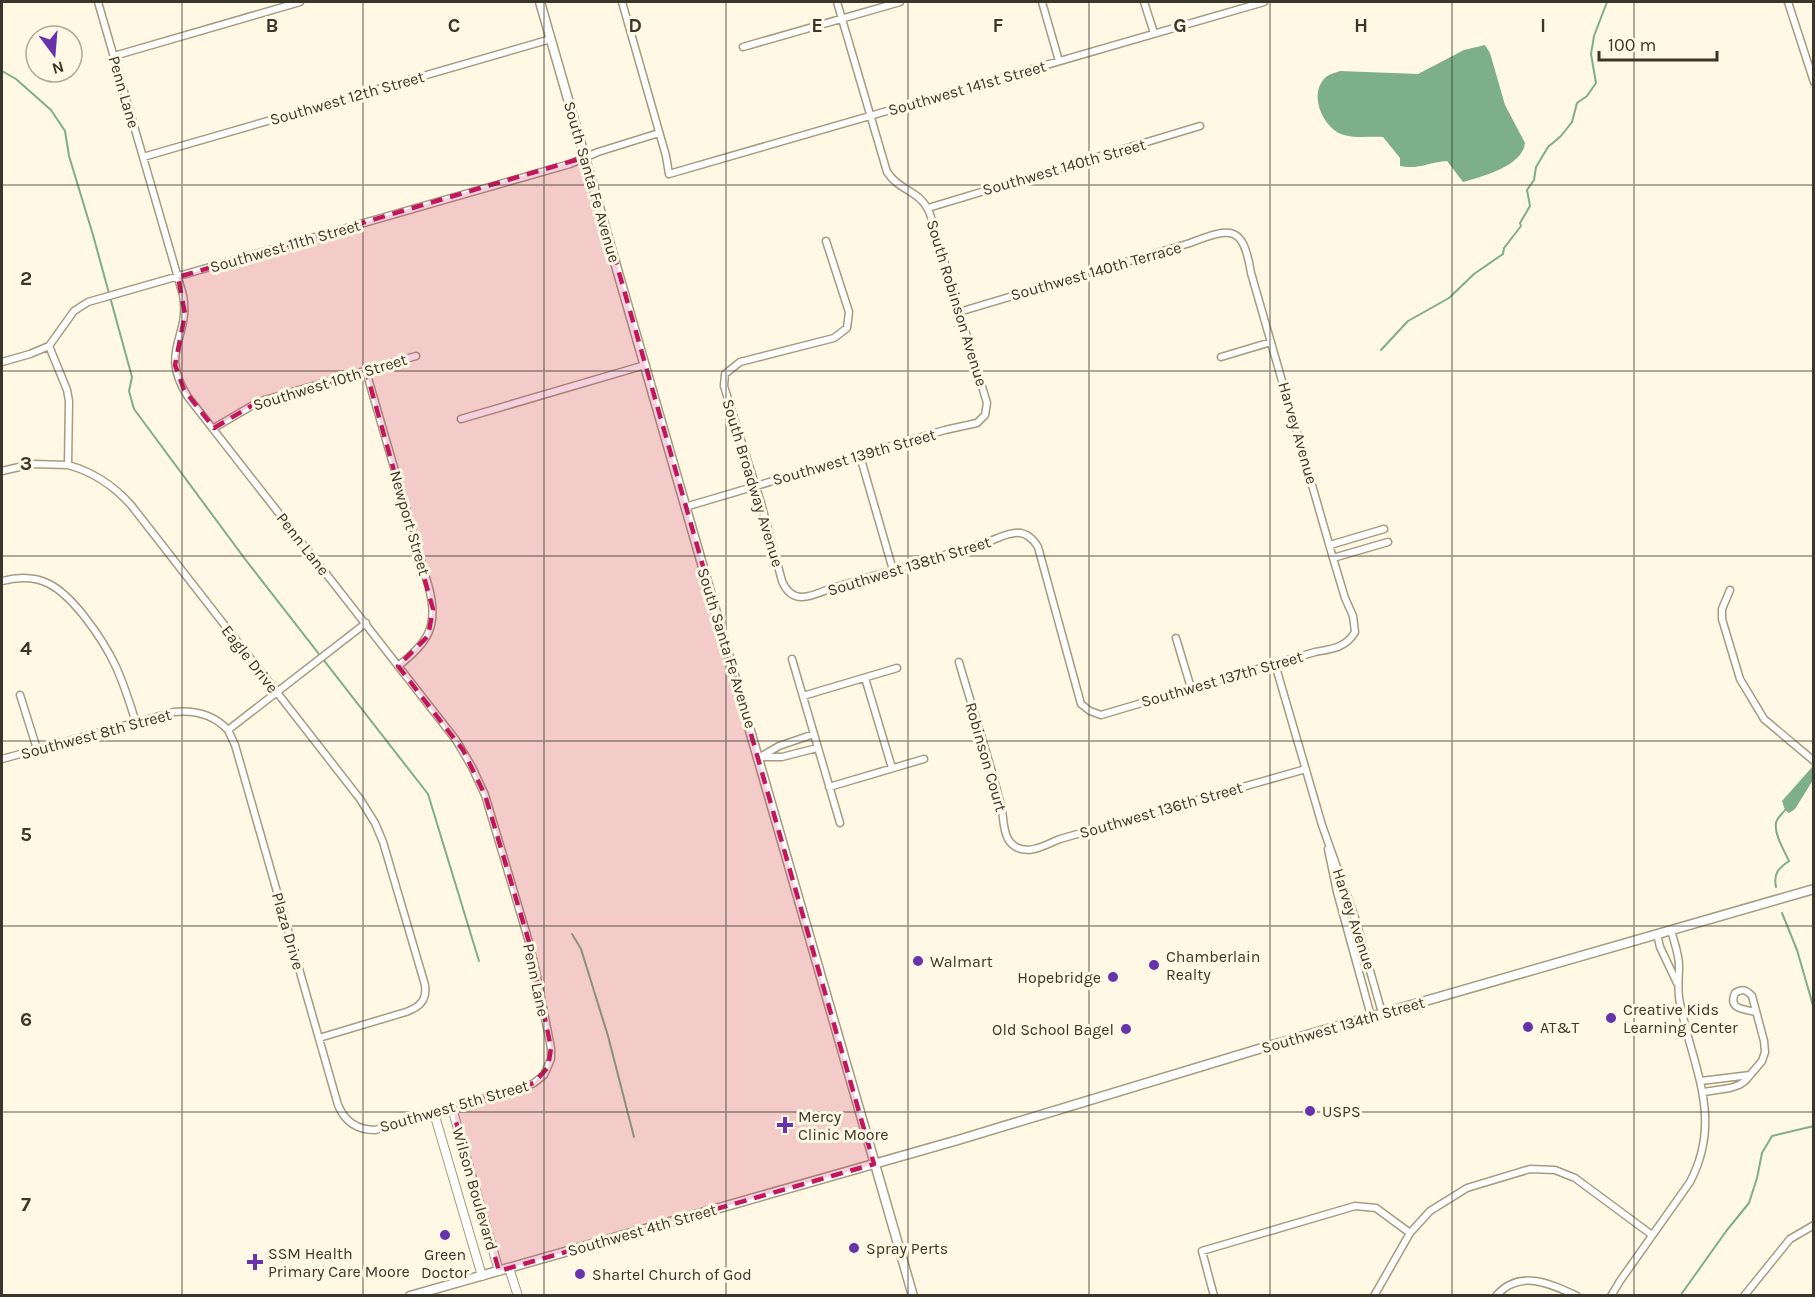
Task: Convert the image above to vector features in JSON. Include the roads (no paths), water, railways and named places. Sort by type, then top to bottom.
[{"type":"main road","name":"South Santa Fe Avenue","points":[[540,2],[685,507],[760,757],[913,1296]]},
{"type":"main road","name":"Southwest 134th Street","points":[[874,1164],[1371,1016],[1814,889]]},
{"type":"main road","name":"Southwest 4th Street","points":[[410,1296],[874,1164]]},
{"type":"street","name":"Penn Lane","points":[[98,2],[183,295],[185,314],[175,349],[175,365],[184,390],[463,750],[485,795],[532,954],[551,1048],[551,1059],[546,1072]]},
{"type":"street","points":[[114,56],[300,2]]},
{"type":"street","points":[[622,2],[659,134]]},
{"type":"street","name":"South Robinson Avenue","points":[[837,2],[887,172],[895,183],[918,196],[928,208],[986,398],[984,415]]},
{"type":"street","points":[[743,47],[900,2]]},
{"type":"street","points":[[1042,2],[1059,61]]},
{"type":"street","points":[[1144,2],[1154,33]]},
{"type":"street","name":"Southwest 141st Street","points":[[659,134],[669,174],[1249,4],[1264,2]]},
{"type":"street","points":[[1788,2],[1814,82]]},
{"type":"street","name":"Southwest 12th Street","points":[[143,157],[551,39]]},
{"type":"street","name":"Southwest 140th Street","points":[[928,208],[1200,126]]},
{"type":"street","name":"Southwest 11th Street","points":[[49,346],[74,312],[88,302],[568,165],[605,149],[659,134]]},
{"type":"street","name":"Southwest 140th Terrace","points":[[958,312],[1190,243],[1215,233],[1233,234]]},
{"type":"street","name":"Harvey Avenue","points":[[1233,234],[1241,239],[1247,250],[1251,273],[1333,558],[1353,616],[1356,627],[1353,636]]},
{"type":"street","name":"South Broadway Avenue","points":[[792,595],[784,588],[724,386],[726,374],[741,362],[834,338],[847,328],[849,312],[826,242]]},
{"type":"street","points":[[1221,357],[1271,342]]},
{"type":"street","points":[[2,362],[49,346],[67,390],[69,401],[68,465],[32,464],[2,471]]},
{"type":"street","name":"Southwest 10th Street","points":[[214,428],[258,402],[416,356]]},
{"type":"street","points":[[461,419],[645,366]]},
{"type":"street","name":"Newport Street","points":[[366,371],[429,588],[433,609],[428,636],[418,650],[398,666]]},
{"type":"street","name":"Southwest 139th Street","points":[[685,507],[945,430],[970,426],[977,423],[984,415]]},
{"type":"street","points":[[860,456],[893,570]]},
{"type":"street","name":"Eagle Drive","points":[[68,465],[96,476],[122,494],[360,799],[375,823],[388,858],[425,985],[425,993],[422,1002],[406,1012],[319,1038]]},
{"type":"street","points":[[1330,545],[1384,529]]},
{"type":"street","name":"Southwest 138th Street","points":[[792,595],[811,597],[828,589],[988,542],[1007,534],[1025,534],[1038,547],[1074,671],[1081,704],[1090,711]]},
{"type":"street","points":[[1367,534],[1370,547]]},
{"type":"street","points":[[1333,558],[1388,542]]},
{"type":"street","points":[[2,581],[17,578],[41,580],[52,584],[69,598],[100,637],[112,657],[136,723]]},
{"type":"street","points":[[1730,590],[1722,609],[1722,619],[1740,679],[1764,719],[1814,762]]},
{"type":"street","points":[[228,729],[366,623]]},
{"type":"street","name":"Southwest 137th Street","points":[[1090,711],[1101,715],[1110,714],[1191,688],[1343,645],[1353,636]]},
{"type":"street","points":[[1176,638],[1191,688]]},
{"type":"street","points":[[792,659],[840,823]]},
{"type":"street","name":"Robinson Court","points":[[959,662],[1007,837],[1017,848]]},
{"type":"street","name":"Harvey Avenue","points":[[1275,664],[1322,825],[1337,892],[1371,1016]]},
{"type":"street","points":[[803,696],[897,668]]},
{"type":"street","points":[[865,678],[892,768]]},
{"type":"street","points":[[20,695],[37,749]]},
{"type":"street","name":"Southwest 8th Street","points":[[2,759],[165,714],[193,711],[216,720],[228,729]]},
{"type":"street","name":"Plaza Drive","points":[[228,729],[238,753],[338,1105],[346,1119],[357,1127]]},
{"type":"street","points":[[760,757],[779,746],[814,734]]},
{"type":"street","points":[[760,757],[782,758],[817,748]]},
{"type":"street","points":[[829,787],[924,759]]},
{"type":"street","name":"Southwest 136th Street","points":[[1017,848],[1033,850],[1060,839],[1306,769]]},
{"type":"street","name":"Harvey Avenue","points":[[1322,825],[1356,921],[1382,1013]]},
{"type":"street","points":[[1611,1296],[1652,1235],[1679,1200],[1696,1171],[1706,1125],[1704,1092],[1681,1011],[1678,983],[1679,964],[1671,930]]},
{"type":"street","points":[[1657,934],[1660,947],[1678,983]]},
{"type":"street","points":[[1704,1092],[1730,1088],[1745,1081],[1762,1061],[1765,1052],[1756,1012]]},
{"type":"street","name":"Southwest 5th Street","points":[[357,1127],[375,1130],[525,1087],[539,1080],[546,1072]]},
{"type":"street","points":[[1701,1081],[1750,1075]]},
{"type":"street","name":"Wilson Boulevard","points":[[452,1108],[499,1271]]},
{"type":"street","name":"Wilson Boulevard","points":[[434,1113],[482,1276]]},
{"type":"street","points":[[1374,1296],[1410,1233],[1431,1211],[1467,1188],[1520,1171],[1538,1168],[1555,1170],[1575,1178],[1652,1235]]},
{"type":"street","points":[[1214,1296],[1202,1251],[1355,1206],[1377,1208],[1410,1233]]},
{"type":"street","points":[[1744,1296],[1790,1239],[1814,1225]]},
{"type":"street","points":[[509,1268],[518,1296]]},
{"type":"street","points":[[1496,1296],[1509,1285],[1530,1280],[1542,1281],[1577,1296]]},
{"type":"waterway","points":[[1381,350],[1408,321],[1449,298],[1474,274],[1503,254],[1504,248],[1521,226],[1520,223],[1530,206],[1527,190],[1534,180],[1536,167],[1548,147],[1572,122],[1577,103],[1587,96],[1596,83],[1591,54],[1594,36],[1607,2]]},
{"type":"waterway","points":[[2,71],[16,79],[51,110],[65,131],[69,156],[132,377],[129,391],[134,409],[245,559],[428,794],[479,961]]},
{"type":"waterway","points":[[1776,887],[1775,878],[1778,871],[1789,861],[1776,832],[1777,819],[1785,810]]},
{"type":"waterway","points":[[1782,913],[1797,950],[1814,1009]]},
{"type":"waterway","points":[[572,934],[581,949],[608,1036],[634,1137]]},
{"type":"waterway","points":[[1680,1296],[1749,1203],[1762,1153],[1772,1136],[1814,1126]]},
{"type":"place","name":"Walmart","points":[[918,961]]},
{"type":"place","name":"Chamberlain Realty","points":[[1154,965]]},
{"type":"place","name":"Hopebridge","points":[[1113,977]]},
{"type":"place","name":"Creative Kids Learning Center","points":[[1611,1018]]},
{"type":"place","name":"AT&T","points":[[1528,1027]]},
{"type":"place","name":"Old School Bagel","points":[[1126,1029]]},
{"type":"place","name":"USPS","points":[[1310,1111]]},
{"type":"place","name":"Mercy Clinic Moore","points":[[785,1125]]},
{"type":"place","name":"Green Doctor","points":[[445,1235]]},
{"type":"place","name":"Spray Perts","points":[[854,1248]]},
{"type":"place","name":"SSM Health Primary Care Moore","points":[[255,1262]]},
{"type":"place","name":"Shartel Church of God","points":[[580,1274]]}]
